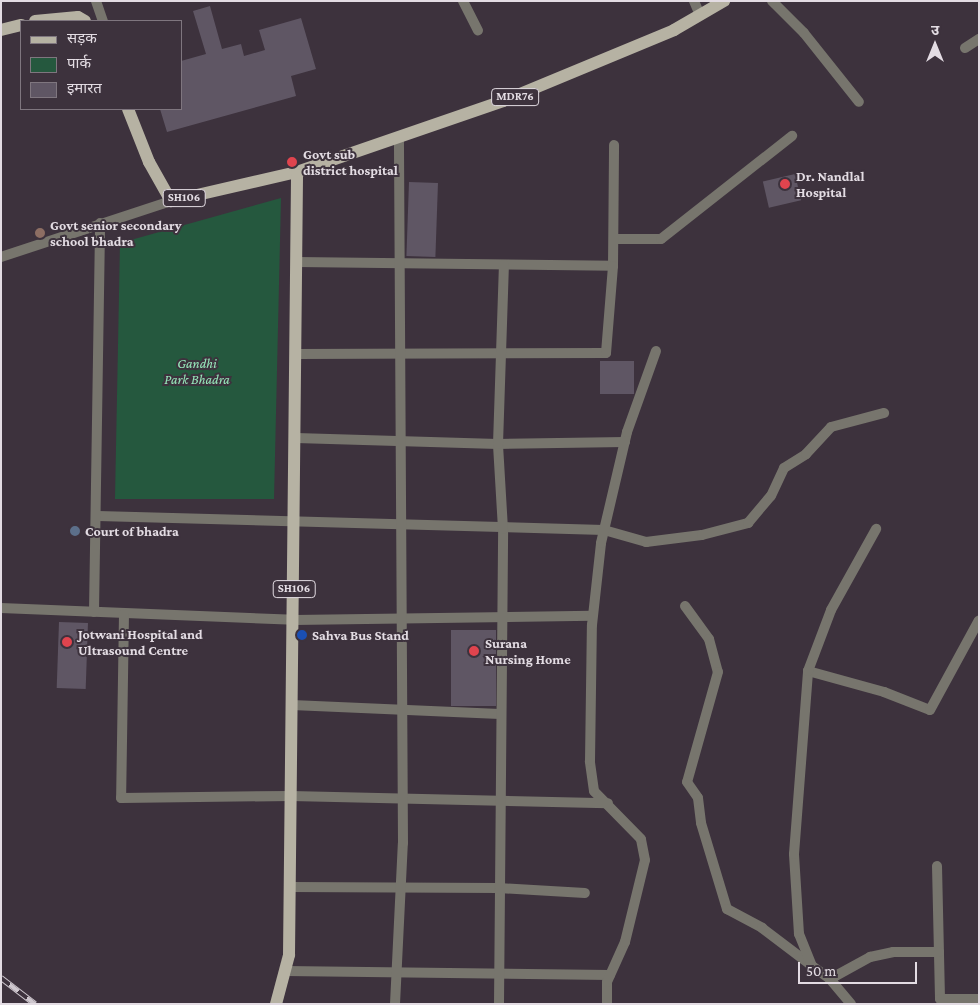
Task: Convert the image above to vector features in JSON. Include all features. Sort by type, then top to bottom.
[{"type":"main road","name":"MDR76","points":[[297,172],[504,101],[674,30],[724,1]]},
{"type":"main road","points":[[44,20],[69,17],[81,20]]},
{"type":"main road","points":[[1,30],[20,25]]},
{"type":"main road","name":"SH106","points":[[128,110],[149,162],[170,201],[297,172],[297,354],[289,955],[276,1004]]},
{"type":"street","points":[[96,1],[102,20]]},
{"type":"street","points":[[463,1],[478,30]]},
{"type":"street","points":[[694,1],[700,15]]},
{"type":"street","points":[[772,1],[804,33],[859,102]]},
{"type":"street","points":[[965,48],[979,40]]},
{"type":"street","points":[[614,239],[661,239],[792,136]]},
{"type":"street","points":[[395,1004],[403,799],[399,138]]},
{"type":"street","points":[[297,354],[503,355],[606,353],[613,266],[614,145]]},
{"type":"street","points":[[1,258],[100,223],[170,201]]},
{"type":"street","points":[[94,612],[98,516],[100,223]]},
{"type":"street","points":[[297,262],[613,266]]},
{"type":"street","points":[[499,1004],[503,529],[498,444],[503,355],[504,265]]},
{"type":"street","points":[[607,1004],[610,975],[625,942],[645,860],[641,839],[608,803],[594,791],[590,762],[592,616],[604,530],[625,442],[656,351]]},
{"type":"street","points":[[98,516],[295,519],[503,529],[604,530],[646,542],[702,535],[748,523],[770,496],[784,468],[806,454],[831,427],[884,413]]},
{"type":"street","points":[[296,438],[498,444],[625,442]]},
{"type":"street","points":[[812,966],[799,934],[794,854],[808,671],[831,610],[876,529]]},
{"type":"street","points":[[685,606],[709,639],[718,672],[687,782],[698,798],[701,823],[727,909],[762,928],[812,966],[830,980],[850,1003]]},
{"type":"street","points":[[1,608],[294,620],[592,616]]},
{"type":"street","points":[[124,614],[122,798],[291,796],[608,803]]},
{"type":"street","points":[[808,671],[884,692],[930,710],[979,620]]},
{"type":"street","points":[[292,705],[403,712],[500,714]]},
{"type":"street","points":[[936,866],[940,1000],[979,999]]},
{"type":"street","points":[[290,886],[499,888],[585,893]]},
{"type":"street","points":[[830,980],[870,957],[893,952],[939,952]]},
{"type":"street","points":[[284,971],[610,975]]},
{"type":"green space","name":"Gandhi Park Bhadra","points":[[281,198],[274,499],[115,499],[120,243]]},
{"type":"building","points":[[210,6],[222,49],[241,44],[244,56],[265,50],[259,30],[301,18],[316,69],[291,76],[296,96],[167,132],[160,110],[182,110],[182,61],[206,54],[193,11]]},
{"type":"building","points":[[795,174],[801,200],[769,208],[763,181]]},
{"type":"building","points":[[409,182],[438,183],[435,257],[406,256]]},
{"type":"building","points":[[600,361],[634,361],[634,394],[600,394]]},
{"type":"building","points":[[59,622],[88,623],[86,689],[57,688]]},
{"type":"building","points":[[451,630],[496,630],[496,706],[451,706]]},
{"type":"railway","points":[[1,978],[35,1004]]},
{"type":"place","name":"Govt sub district hospital","points":[[292,162]]},
{"type":"place","name":"Dr. Nandlal Hospital","points":[[785,184]]},
{"type":"place","name":"Govt senior secondary school bhadra","points":[[40,233]]},
{"type":"place","name":"Court of bhadra","points":[[75,531]]},
{"type":"place","name":"Sahva Bus Stand","points":[[302,635]]},
{"type":"place","name":"Jotwani Hospital and Ultrasound Centre","points":[[67,642]]},
{"type":"place","name":"Surana Nursing Home","points":[[474,651]]}]
